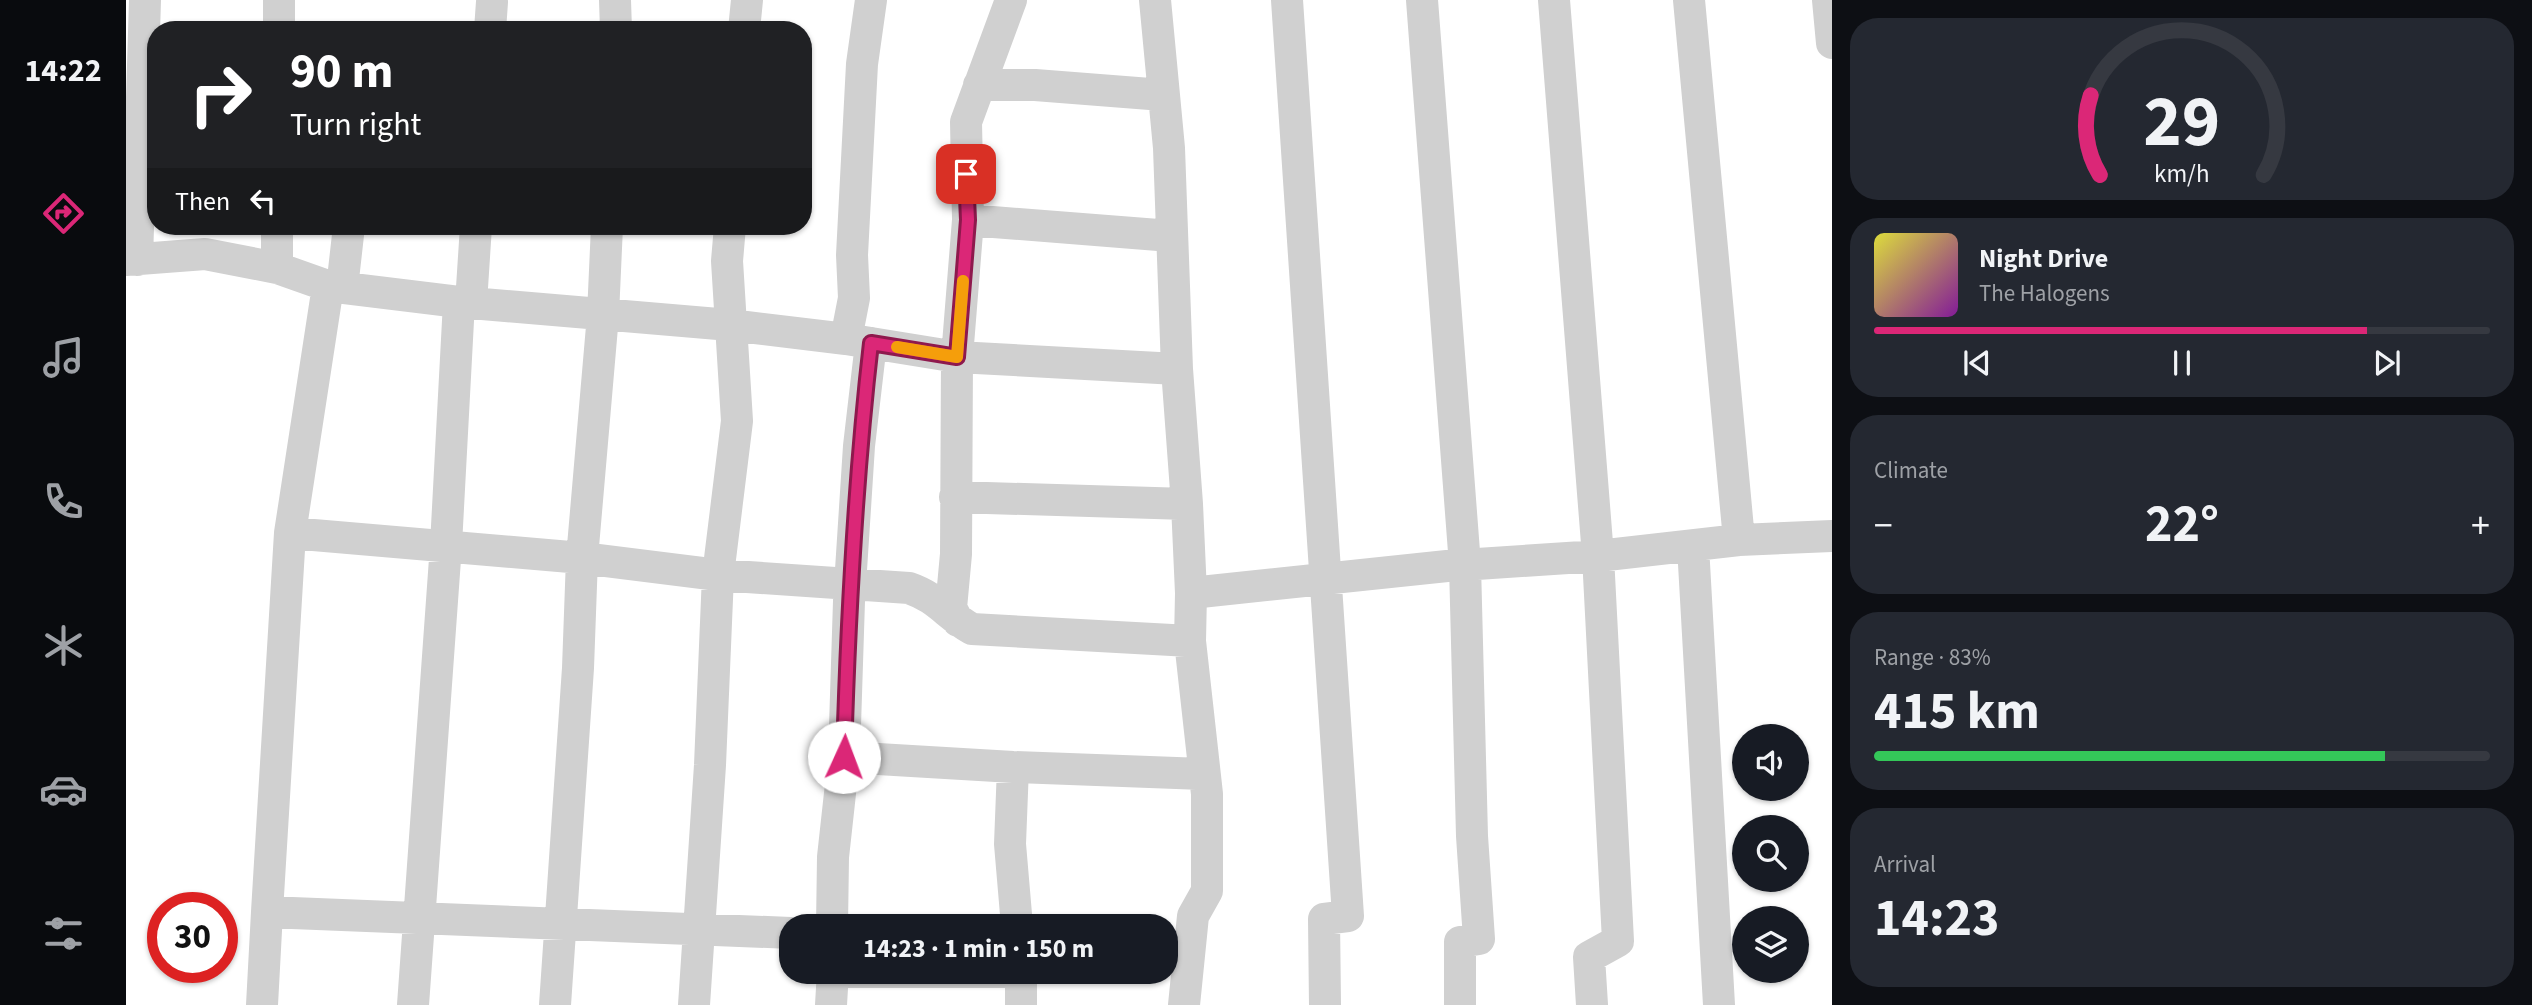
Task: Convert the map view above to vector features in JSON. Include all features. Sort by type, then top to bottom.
[{"type":"street","points":[[145,0],[131,260],[205,254],[277,268],[335,287],[465,303],[730,326],[859,341],[957,357],[1177,369]]},
{"type":"street","points":[[279,0],[279,21]]},
{"type":"street","points":[[615,0],[616,21]]},
{"type":"street","points":[[745,21],[747,0]]},
{"type":"street","points":[[832,914],[833,857],[844,757],[859,446],[859,341],[852,255],[862,64],[871,0]]},
{"type":"street","points":[[958,621],[951,608],[956,554],[957,357],[968,220],[966,122],[1011,0]]},
{"type":"street","points":[[1155,0],[1169,148],[1177,369],[1191,593],[1190,641],[1207,794],[1207,891],[1193,916],[1184,1005]]},
{"type":"street","points":[[1287,0],[1348,916],[1324,919],[1325,1005]]},
{"type":"street","points":[[1422,0],[1465,565],[1472,836],[1479,939],[1460,942],[1460,1005]]},
{"type":"street","points":[[1555,0],[1598,556],[1619,941],[1589,957],[1592,1005]]},
{"type":"street","points":[[1689,0],[1739,540]]},
{"type":"street","points":[[1828,0],[1832,43]]},
{"type":"street","points":[[979,85],[1035,85],[1163,95]]},
{"type":"street","points":[[968,220],[1171,236]]},
{"type":"street","points":[[277,235],[277,268]]},
{"type":"street","points":[[262,1005],[290,533],[347,235]]},
{"type":"street","points":[[413,1005],[465,303],[475,235]]},
{"type":"street","points":[[555,1005],[578,668],[582,558],[603,315],[607,235]]},
{"type":"street","points":[[694,1005],[710,765],[718,575],[737,421],[727,261],[729,235]]},
{"type":"street","points":[[955,497],[1186,504]]},
{"type":"street","points":[[290,533],[582,558],[718,575],[909,588],[928,594],[958,621],[972,629],[1190,641]]},
{"type":"street","points":[[1191,593],[1465,565],[1598,556],[1739,540],[1832,536]]},
{"type":"street","points":[[1693,545],[1719,1005]]},
{"type":"street","points":[[844,757],[1203,774]]},
{"type":"street","points":[[1013,767],[1010,844],[1016,914]]},
{"type":"street","points":[[267,912],[779,932]]},
{"type":"street","points":[[831,1005],[832,984]]},
{"type":"street","points":[[1021,984],[1021,1005]]},
{"type":"slow traffic","points":[[897,347],[957,357],[963,281]]},
{"type":"route","points":[[844,757],[849,601],[859,446],[871,343],[957,357],[968,220],[966,174]]}]
